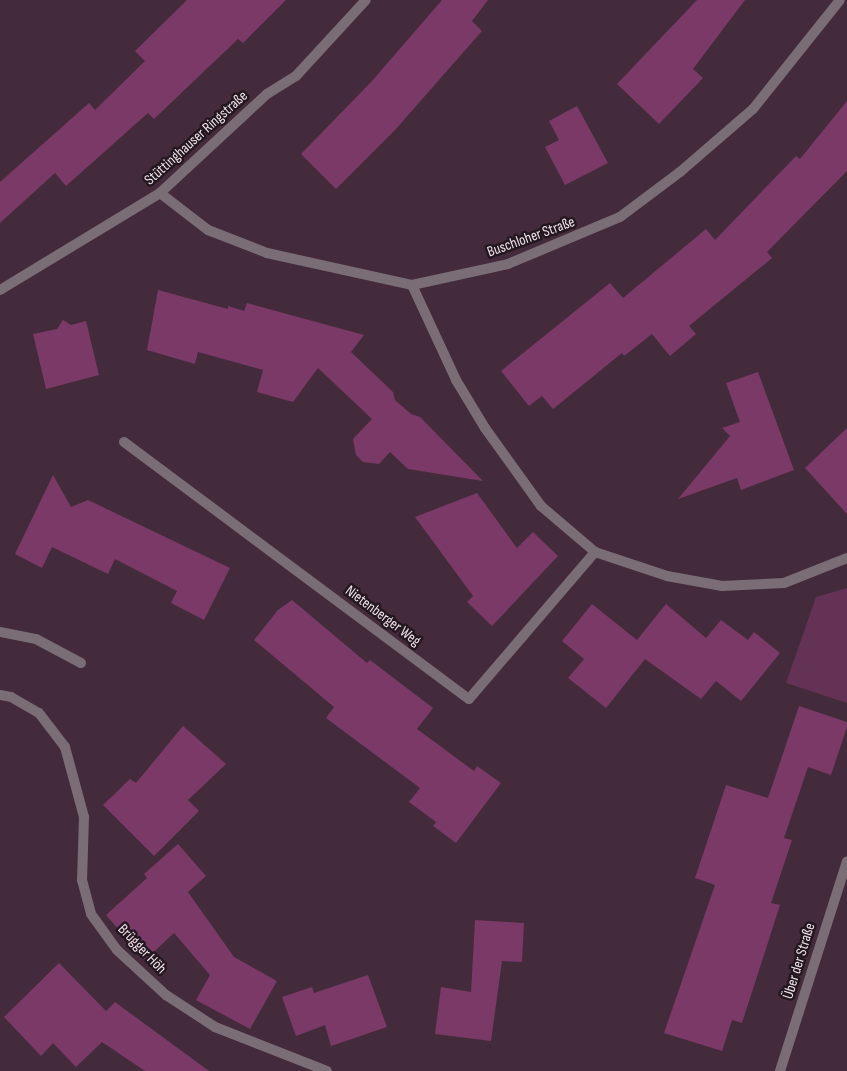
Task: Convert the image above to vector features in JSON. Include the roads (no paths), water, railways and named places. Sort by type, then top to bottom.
[{"type":"street","name":"Stüttinghauser Ringstraße","points":[[0,290],[160,193],[267,94],[296,76],[366,0]]},
{"type":"street","name":"Buschloher Straße","points":[[160,193],[208,230],[266,253],[412,285],[508,264],[620,217],[680,172],[753,109],[840,0]]},
{"type":"street","points":[[412,285],[456,380],[485,428],[541,506],[595,552],[667,576],[722,586],[784,583],[847,558]]},
{"type":"street","name":"Nietenberger Weg","points":[[124,442],[469,699],[595,552]]},
{"type":"street","points":[[0,632],[36,639],[81,663]]},
{"type":"street","name":"Brügger Höh","points":[[0,695],[11,697],[39,714],[66,747],[84,818],[84,889],[91,914],[117,950],[166,995],[215,1027],[327,1071]]},
{"type":"street","name":"Über der Straße","points":[[780,1071],[847,861]]}]
